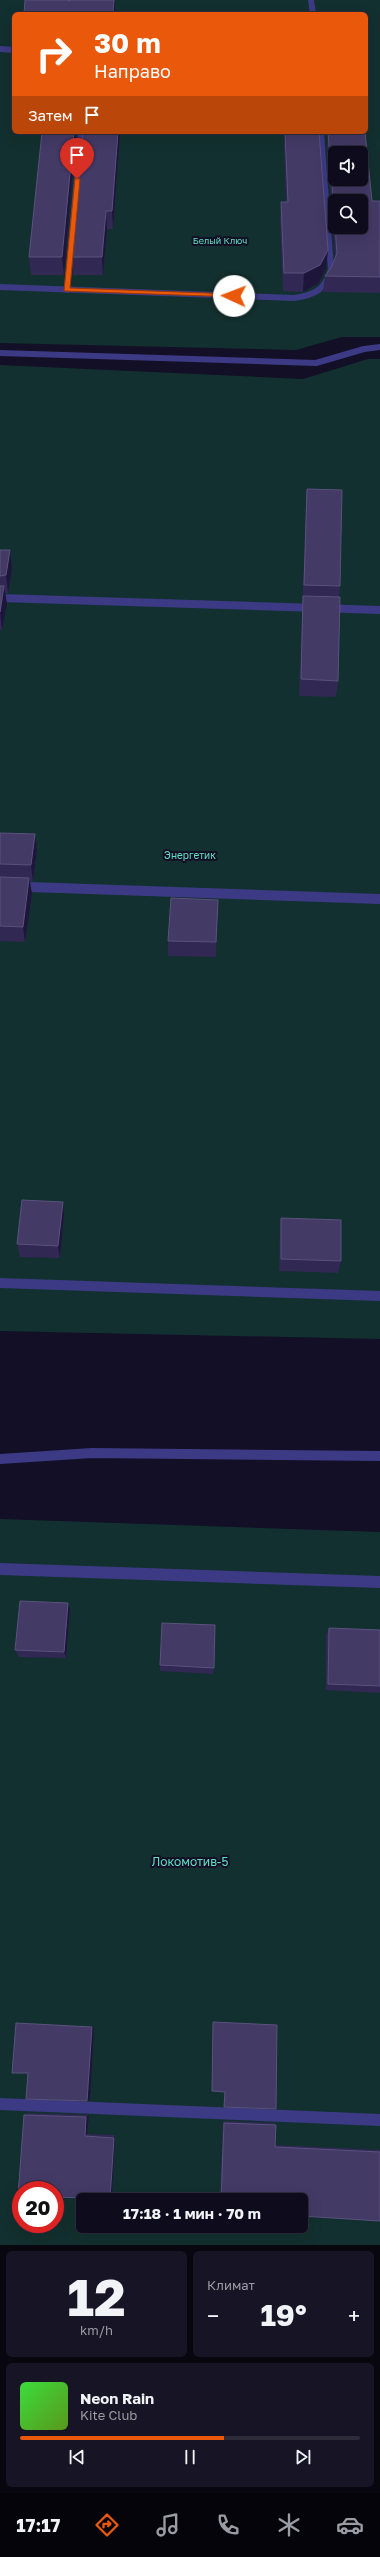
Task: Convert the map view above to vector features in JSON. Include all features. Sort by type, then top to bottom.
[{"type":"lane","points":[[311,0],[312,12]]},
{"type":"lane","points":[[0,49],[12,50]]},
{"type":"lane","points":[[66,290],[81,134]]},
{"type":"lane","points":[[0,287],[294,298],[315,295],[327,285],[331,269],[321,134]]},
{"type":"lane","points":[[0,353],[316,363],[333,360],[362,348],[380,347]]},
{"type":"lane","points":[[0,598],[380,610]]},
{"type":"lane","points":[[0,886],[380,899]]},
{"type":"lane","points":[[0,1283],[380,1296]]},
{"type":"lane","points":[[0,1459],[92,1453],[380,1456]]},
{"type":"lane","points":[[0,1569],[380,1582]]},
{"type":"lane","points":[[0,2104],[380,2120]]},
{"type":"green space","name":"Белый Ключ","points":[[0,0],[380,0],[380,337],[342,337],[296,350],[0,343]]},
{"type":"green space","name":"Энергетик","points":[[368,359],[380,359],[380,1339],[0,1331],[0,365],[303,379]]},
{"type":"green space","name":"Локомотив-5","points":[[0,1519],[380,1532],[380,2245],[0,2245]]},
{"type":"building","points":[[25,0],[114,0],[113,12],[24,12]]},
{"type":"building","points":[[42,134],[74,134],[62,257],[29,257]]},
{"type":"building","points":[[83,134],[118,134],[112,211],[106,211],[102,257],[72,257]]},
{"type":"building","points":[[285,134],[319,134],[328,250],[320,265],[304,273],[284,273],[281,202],[288,202]]},
{"type":"building","points":[[328,134],[365,134],[366,146],[329,146]]},
{"type":"building","points":[[368,162],[372,201],[380,201],[380,277],[325,276],[331,268],[337,253],[336,234],[368,234],[368,194],[333,194],[332,186],[368,186]]},
{"type":"building","points":[[307,489],[342,490],[340,586],[304,585]]},
{"type":"building","points":[[0,550],[10,550],[6,575],[0,576]]},
{"type":"building","points":[[0,586],[4,586],[0,612]]},
{"type":"building","points":[[303,596],[340,597],[338,681],[301,679]]},
{"type":"building","points":[[0,833],[35,834],[31,865],[0,864]]},
{"type":"building","points":[[0,877],[29,878],[23,927],[0,926]]},
{"type":"building","points":[[171,898],[218,900],[216,942],[168,941]]},
{"type":"building","points":[[22,1200],[63,1202],[58,1246],[17,1244]]},
{"type":"building","points":[[281,1218],[341,1220],[341,1261],[281,1259]]},
{"type":"building","points":[[20,1601],[68,1603],[64,1652],[15,1650]]},
{"type":"building","points":[[162,1623],[215,1625],[214,1668],[160,1665]]},
{"type":"building","points":[[329,1628],[380,1630],[380,1686],[328,1684]]},
{"type":"building","points":[[213,2022],[277,2025],[276,2109],[224,2107],[225,2092],[212,2091]]},
{"type":"building","points":[[16,2023],[92,2027],[87,2101],[26,2099],[28,2073],[12,2073]]},
{"type":"building","points":[[24,2115],[86,2117],[85,2136],[114,2138],[110,2193],[76,2193],[76,2198],[64,2197],[64,2181],[19,2181]]},
{"type":"building","points":[[224,2123],[276,2125],[275,2147],[380,2152],[380,2221],[308,2216],[308,2193],[221,2193]]},
{"type":"route","points":[[77,179],[66,290],[234,296]]}]
